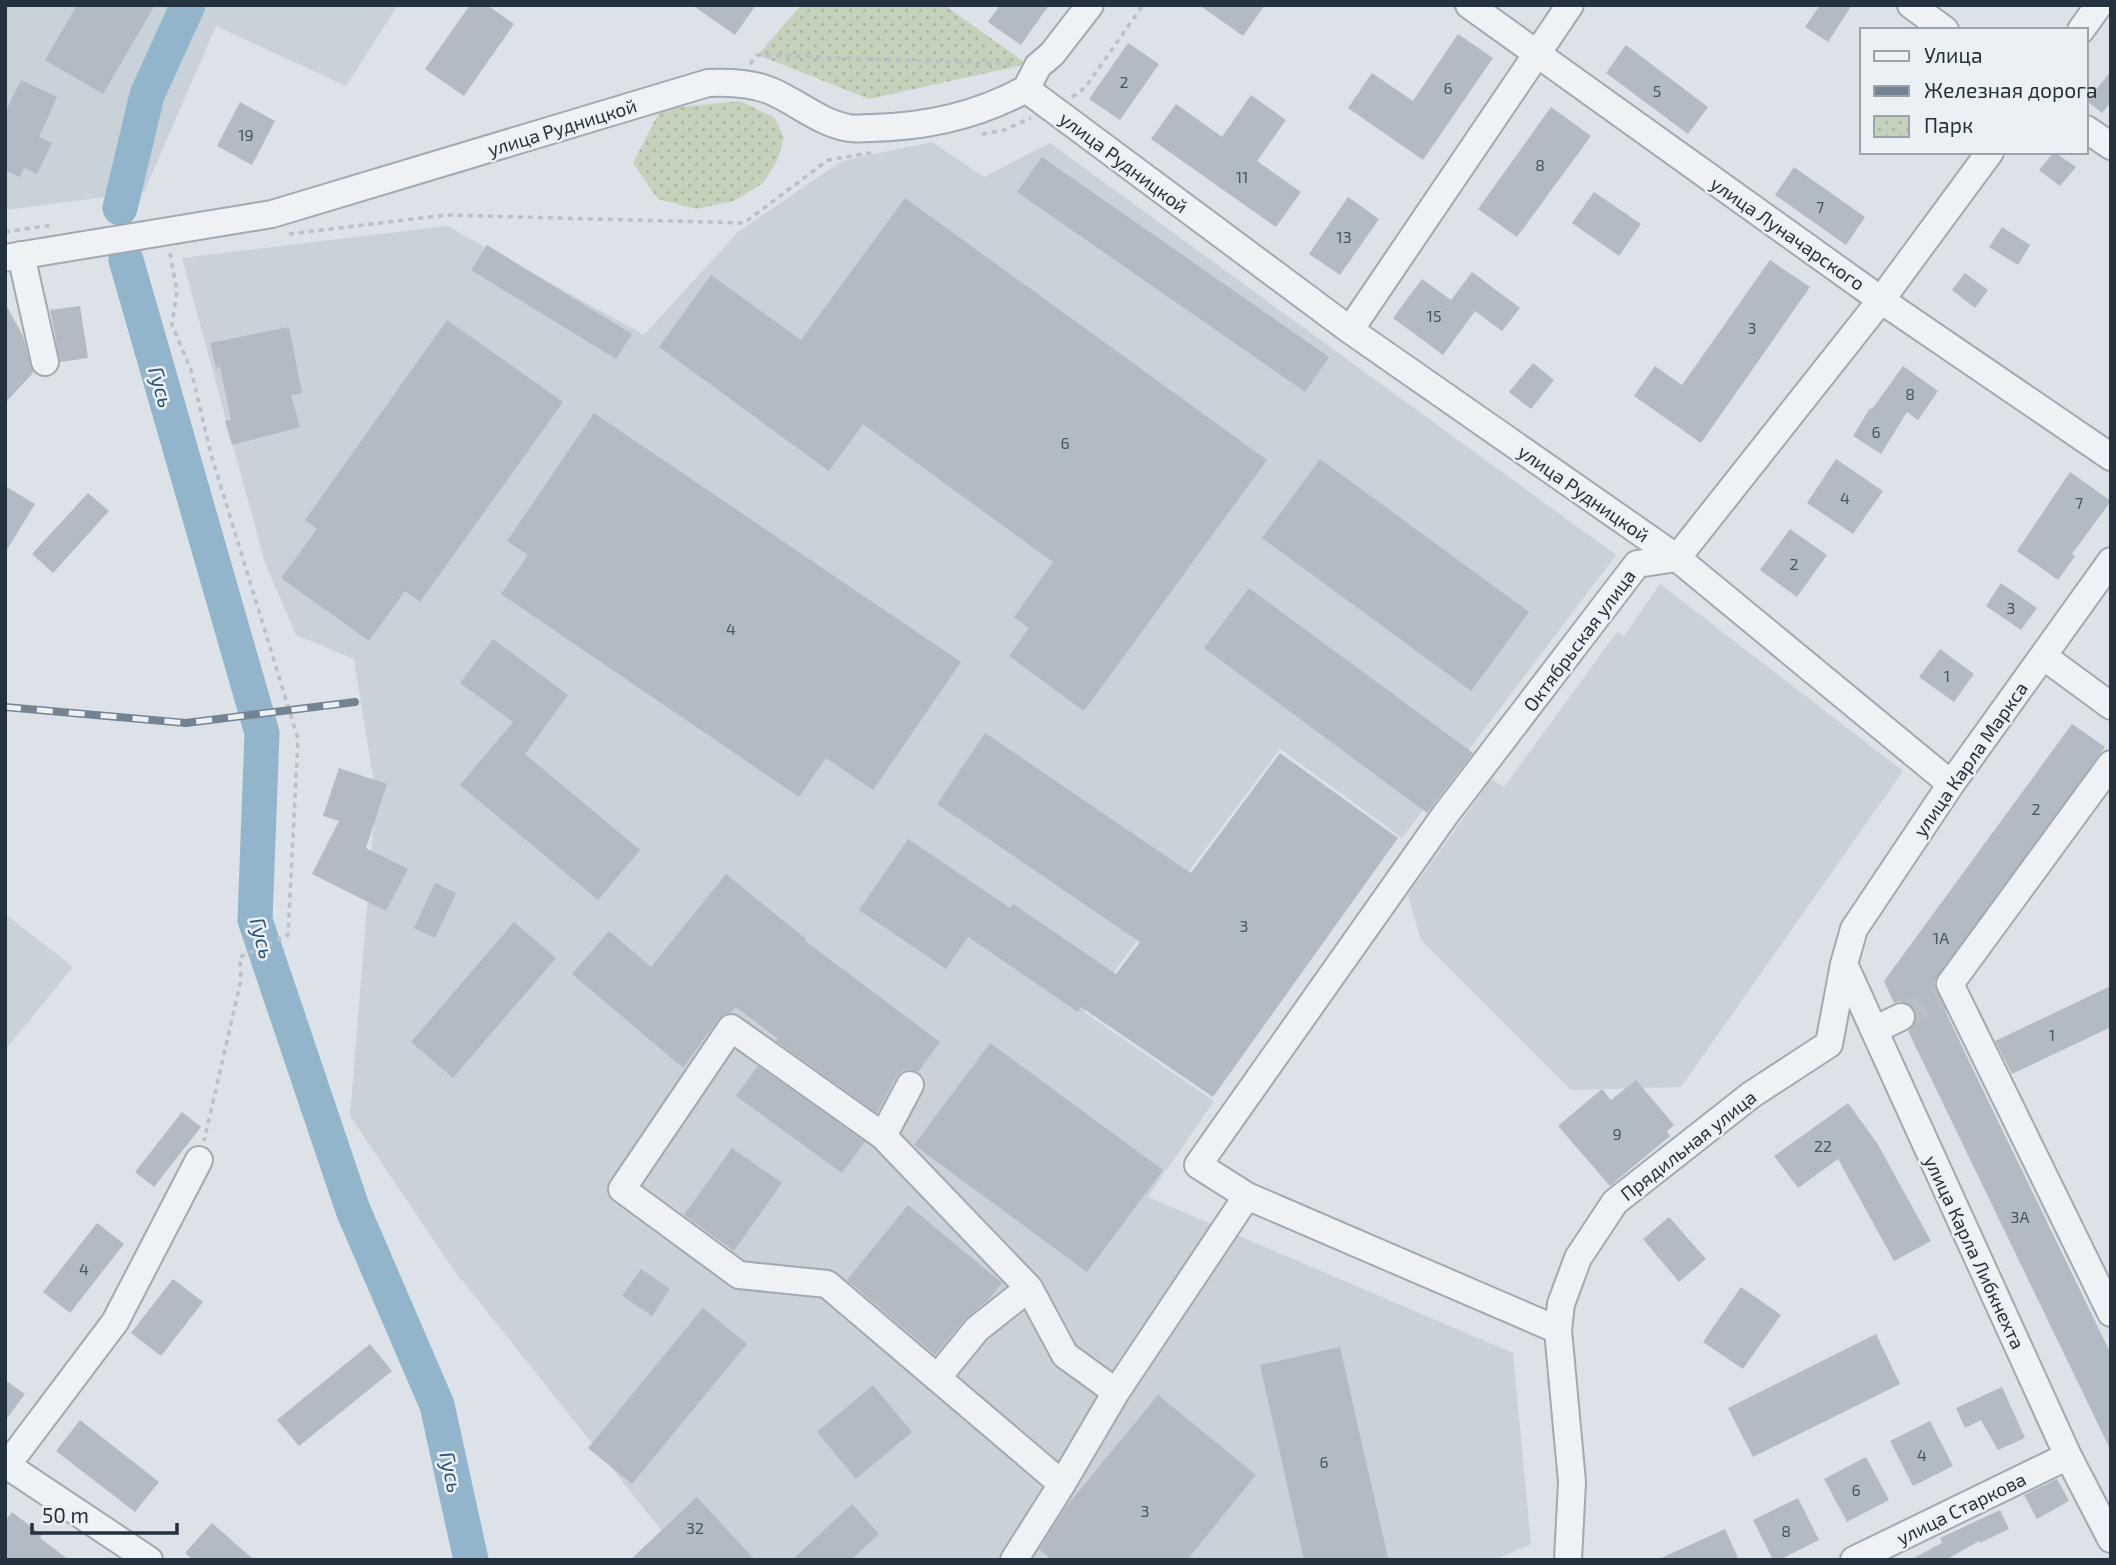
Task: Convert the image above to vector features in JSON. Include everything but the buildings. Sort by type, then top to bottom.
[{"type":"street","points":[[1032,78],[1090,5]]},
{"type":"street","name":"улица Луначарского","points":[[1469,5],[1881,300],[2111,457]]},
{"type":"street","points":[[1350,330],[1570,5]]},
{"type":"street","points":[[1911,5],[1942,28]]},
{"type":"street","points":[[2082,28],[2099,5]]},
{"type":"street","name":"улица Рудницкой","points":[[13,257],[272,215],[708,82],[731,82],[770,91],[815,115],[849,128],[898,128],[953,117],[1000,103],[1032,78],[1350,330],[1677,558],[1951,784]]},
{"type":"street","points":[[2088,130],[2111,146]]},
{"type":"street","points":[[1677,558],[1881,300],[1989,154]]},
{"type":"street","points":[[13,257],[45,362]]},
{"type":"street","name":"Октябрьская улица","points":[[1247,1196],[1198,1165],[1445,815],[1637,564],[1677,558]]},
{"type":"street","name":"улица Карла Маркса","points":[[1844,964],[1854,929],[1951,784],[2111,561]]},
{"type":"street","points":[[2043,656],[2111,706]]},
{"type":"street","points":[[2111,764],[1950,984],[1947,995],[2111,1313]]},
{"type":"street","name":"улица Карла Либкнехта","points":[[1844,964],[2068,1455],[2111,1539]]},
{"type":"street","name":"Прядильная улица","points":[[1568,1560],[1566,1551],[1572,1482],[1558,1330],[1561,1304],[1578,1258],[1615,1202],[1751,1095],[1829,1044],[1844,964]]},
{"type":"street","points":[[1874,1030],[1901,1017]]},
{"type":"street","points":[[1062,1485],[827,1284],[739,1275],[622,1189],[731,1028],[883,1136],[1029,1288],[1065,1355],[1116,1392]]},
{"type":"street","points":[[883,1136],[910,1085]]},
{"type":"street","points":[[149,1560],[6,1466],[115,1322],[199,1160]]},
{"type":"street","points":[[1014,1560],[1062,1485],[1116,1392],[1247,1196],[1558,1330]]},
{"type":"street","points":[[937,1378],[977,1329],[1029,1288]]},
{"type":"street","name":"улица Старкова","points":[[1854,1560],[2068,1455]]},
{"type":"path","points":[[1065,102],[1084,88],[1143,5]]},
{"type":"path","points":[[731,82],[758,55],[1032,78]]},
{"type":"path","points":[[977,135],[1004,131],[1033,118]]},
{"type":"path","points":[[280,235],[446,215],[744,223],[828,160],[882,151]]},
{"type":"path","points":[[5,232],[60,224]]},
{"type":"path","points":[[150,235],[169,248],[177,291],[172,325],[191,370],[211,454],[298,738],[288,935],[240,957],[241,980],[199,1160]]},
{"type":"shaded area","points":[[5,5],[398,5],[346,86],[216,26],[144,192],[5,210]]},
{"type":"shaded area","points":[[932,142],[984,177],[1050,143],[1616,555],[1402,838],[1280,749],[1084,1012],[1214,1101],[1148,1197],[1513,1353],[1531,1544],[1494,1560],[685,1560],[453,1269],[350,1116],[376,796],[354,659],[296,635],[265,563],[182,258],[447,226],[644,335],[738,232],[842,161]]},
{"type":"shaded area","points":[[1660,584],[1903,771],[1681,1087],[1571,1090],[1421,940],[1408,895],[1491,779],[1504,787],[1617,632],[1624,636]]},
{"type":"shaded area","points":[[5,914],[73,967],[5,1050]]},
{"type":"green space","points":[[801,5],[944,5],[1027,64],[869,99],[758,55]]},
{"type":"green space","points":[[740,101],[775,118],[784,138],[777,161],[763,183],[734,201],[696,209],[658,199],[633,163],[661,109]]},
{"type":"waterway","name":"Гусь","points":[[120,208],[147,95],[188,5]]},
{"type":"waterway","name":"Гусь","points":[[126,260],[262,733],[255,920],[353,1210],[437,1405],[471,1560]]},
{"type":"tunnel","points":[[1901,1017],[1941,998]]},
{"type":"railway","points":[[5,707],[186,723],[355,702]]}]
